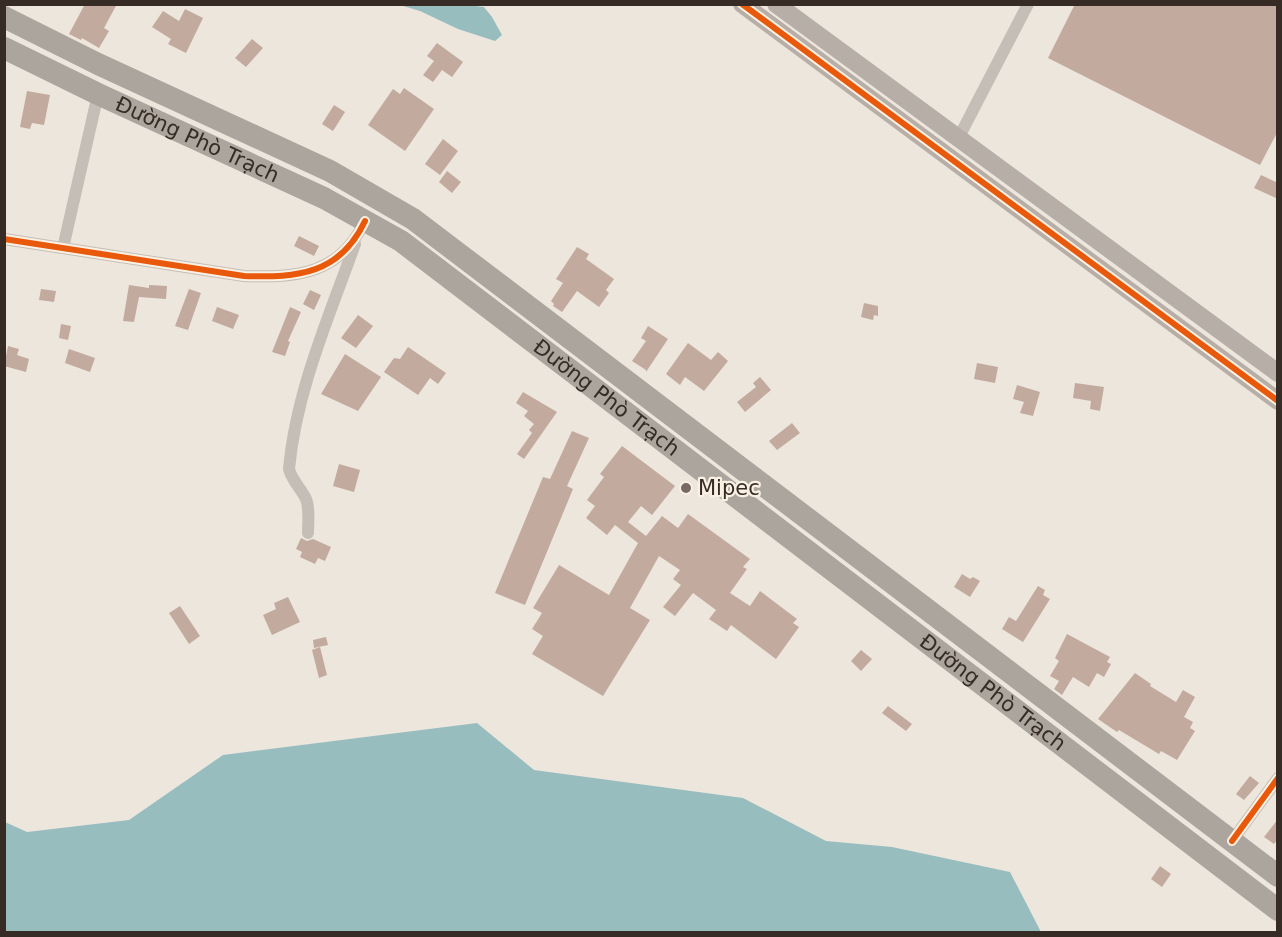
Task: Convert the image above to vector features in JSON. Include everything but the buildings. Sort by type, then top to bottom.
[{"type":"highway","name":"Đường Phò Trạch","points":[[4,16],[98,64],[330,171],[413,219],[1278,876]]},
{"type":"highway","name":"Đường Phò Trạch","points":[[4,48],[324,198],[361,230],[401,241],[1278,910]]},
{"type":"street","points":[[742,4],[1278,401]]},
{"type":"street","points":[[776,4],[1278,373]]},
{"type":"street","points":[[958,139],[1028,4]]},
{"type":"street","points":[[63,248],[98,94]]},
{"type":"street","points":[[4,239],[262,277],[309,272],[321,268],[339,257],[361,230]]},
{"type":"street","points":[[308,533],[308,505],[289,469],[296,421],[302,394],[361,230]]},
{"type":"street","points":[[1232,841],[1278,778]]},
{"type":"water","points":[[457,4],[484,7],[502,35],[495,41],[458,29],[420,11],[400,5]]},
{"type":"water","points":[[477,723],[534,770],[743,798],[826,841],[892,847],[1010,872],[1041,932],[5,932],[5,822],[27,832],[129,820],[223,755]]},
{"type":"cycle path","points":[[742,4],[1278,401]]},
{"type":"cycle path","points":[[4,239],[244,276],[282,276],[315,269],[330,262],[355,239],[365,221]]},
{"type":"cycle path","points":[[1232,841],[1278,778]]},
{"type":"place","name":"Mipec","points":[[686,488]]}]
